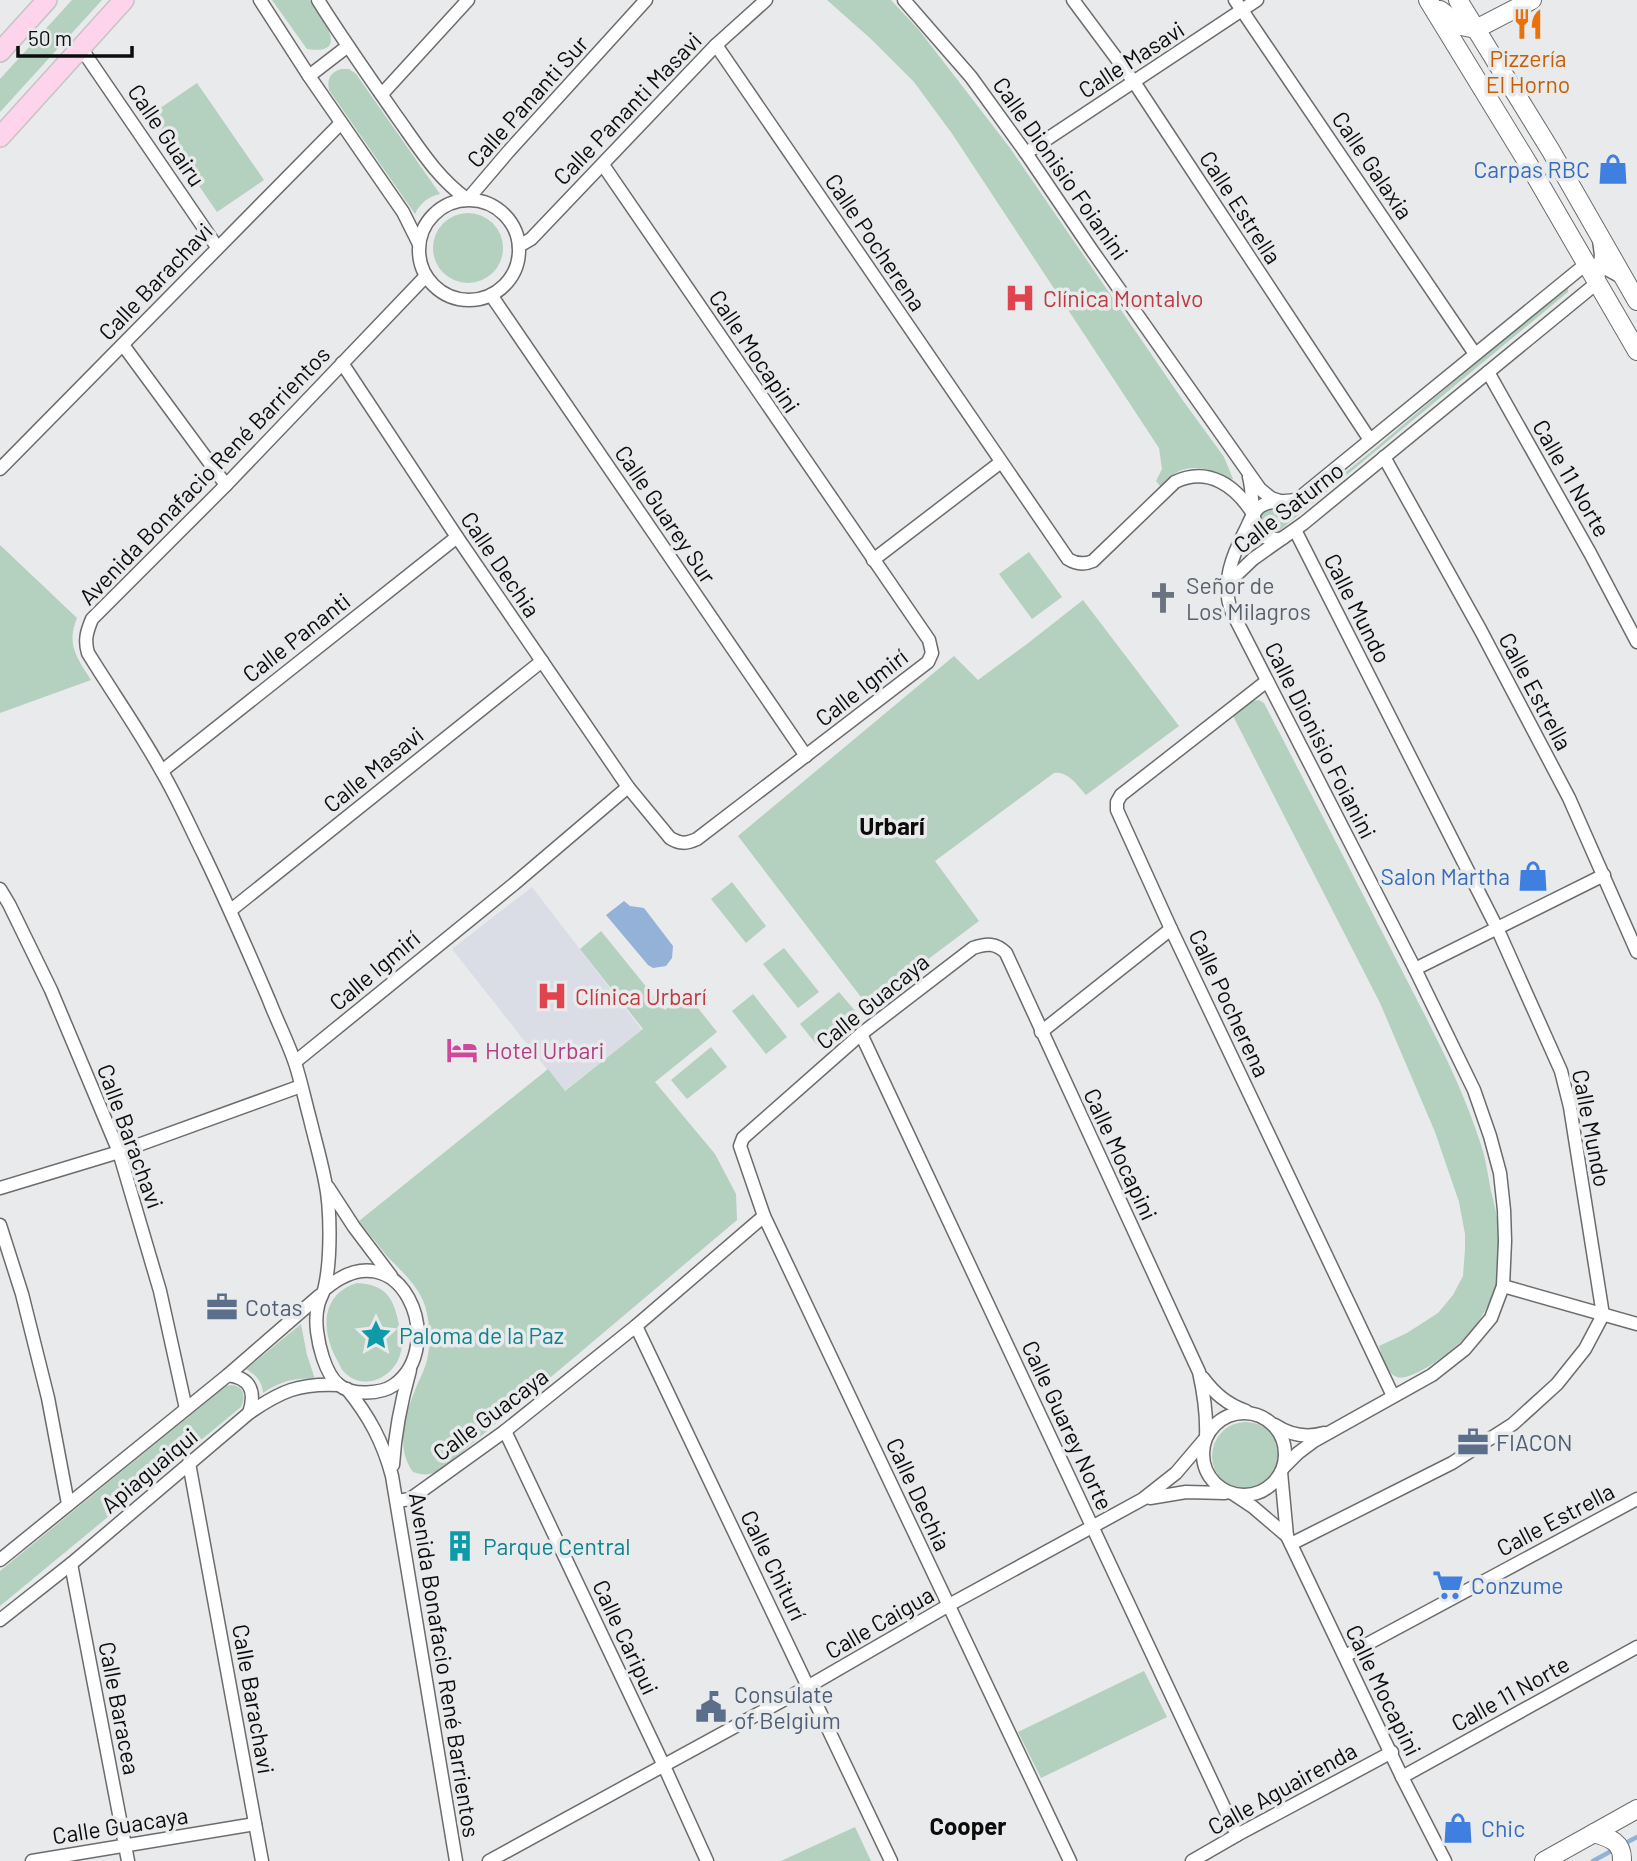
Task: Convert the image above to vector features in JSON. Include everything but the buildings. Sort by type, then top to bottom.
[{"type":"main road","points":[[0,52],[47,0]]},
{"type":"main road","points":[[0,137],[124,0]]},
{"type":"main road","points":[[1428,0],[1461,26],[1476,29],[1532,0]]},
{"type":"main road","points":[[1428,0],[1595,271],[1637,351]]},
{"type":"main road","points":[[1458,0],[1551,151],[1632,293]]},
{"type":"main road","points":[[1476,29],[1474,44],[1487,96]]},
{"type":"main road","points":[[1616,1825],[1628,1846],[1637,1851]]},
{"type":"main road","points":[[1545,1861],[1616,1825]]},
{"type":"main road","points":[[1616,1825],[1613,1840],[1623,1853],[1622,1861]]},
{"type":"street","points":[[260,0],[403,212],[419,244]]},
{"type":"street","points":[[318,0],[433,167],[450,187],[467,199]]},
{"type":"street","points":[[382,94],[468,0]]},
{"type":"street","name":"Calle Pananti Sur","points":[[467,199],[646,0]]},
{"type":"street","name":"Calle Pananti Masavi","points":[[519,246],[531,239],[716,45],[766,0]]},
{"type":"street","name":"Calle Dionisio Foianini","points":[[904,0],[971,77],[1260,488],[1271,498],[1283,502]]},
{"type":"street","name":"Calle Estrella","points":[[1073,0],[1134,82],[1370,440]]},
{"type":"street","name":"Calle Masavi","points":[[1026,153],[1134,82],[1239,5],[1257,0]]},
{"type":"street","name":"Calle Galaxia","points":[[1239,5],[1475,354]]},
{"type":"street","name":"Calle Pocherena","points":[[716,45],[1001,463]]},
{"type":"street","points":[[309,76],[348,46]]},
{"type":"street","name":"Calle Guairu","points":[[81,48],[217,247]]},
{"type":"street","name":"Calle Barachavi","points":[[0,469],[341,123]]},
{"type":"street","name":"Calle Mocapini","points":[[603,165],[873,560]]},
{"type":"street","points":[[467,199],[495,207],[507,217],[516,230],[519,246],[513,275],[503,287],[477,300],[462,300],[435,287],[426,276],[420,261],[419,244],[424,228],[433,215],[447,205],[467,199]]},
{"type":"street","points":[[1598,232],[1601,255],[1595,271],[1620,276],[1632,293]]},
{"type":"street","name":"Calle Saturno","points":[[1227,584],[1237,546],[1258,508],[1270,502],[1298,499],[1475,354],[1595,271]]},
{"type":"street","name":"Calle Saturno","points":[[1227,584],[1253,559],[1295,530],[1488,372],[1595,271]]},
{"type":"street","name":"Avenida Bonafacio René Barrientos","points":[[324,1291],[329,1242],[326,1184],[295,1062],[231,910],[162,771],[88,653],[85,644],[92,619],[226,485],[426,276]]},
{"type":"street","name":"Calle Guarey Sur","points":[[491,295],[806,756]]},
{"type":"street","points":[[123,345],[226,485]]},
{"type":"street","name":"Calle Dechia","points":[[342,363],[628,787]]},
{"type":"street","name":"Calle 11 Norte","points":[[1488,372],[1637,642]]},
{"type":"street","name":"Calle Estrella","points":[[1384,457],[1500,666],[1569,798],[1637,952]]},
{"type":"street","points":[[873,560],[1001,463],[1068,559],[1081,564],[1093,561],[1175,482],[1194,476],[1213,478],[1234,489],[1254,514],[1256,529],[1261,535],[1268,539],[1284,538]]},
{"type":"street","points":[[1234,489],[1245,468]]},
{"type":"street","name":"Calle Dionisio Foianini","points":[[1245,468],[1252,492],[1254,514]]},
{"type":"street","name":"Calle Mundo","points":[[1295,530],[1497,928],[1561,1071],[1570,1107],[1603,1315]]},
{"type":"street","name":"Calle Pananti","points":[[162,771],[457,537]]},
{"type":"street","name":"Calle Igmirí","points":[[295,1062],[514,884],[628,787],[670,838],[678,843],[689,843],[928,662],[932,653],[929,640],[873,560]]},
{"type":"street","name":"Calle Dionisio Foianini","points":[[1227,584],[1227,600],[1474,1090],[1500,1173],[1504,1210],[1503,1286],[1491,1318],[1465,1349],[1432,1375],[1306,1447],[1282,1469]]},
{"type":"street","name":"Calle Masavi","points":[[231,910],[542,662]]},
{"type":"street","name":"Calle Pocherena","points":[[1267,681],[1121,795],[1117,810],[1393,1396]]},
{"type":"street","points":[[1415,970],[1604,875]]},
{"type":"street","name":"Calle Barachavi","points":[[0,889],[51,990],[120,1153],[160,1291],[186,1409]]},
{"type":"street","points":[[1041,1032],[1171,929]]},
{"type":"street","name":"Calle Guacaya","points":[[741,1142],[860,1034],[973,948],[991,944],[1006,953]]},
{"type":"street","name":"Calle Mocapini","points":[[1006,953],[1199,1372],[1212,1390],[1230,1405],[1250,1413]]},
{"type":"street","name":"Calle Guarey Norte","points":[[860,1034],[1237,1835]]},
{"type":"street","points":[[0,1188],[120,1153],[301,1086]]},
{"type":"street","name":"Calle Dechia","points":[[741,1142],[740,1146],[764,1216],[1070,1861]]},
{"type":"street","name":"Avenida Bonafacio René Barrientos","points":[[326,1184],[391,1276]]},
{"type":"street","name":"Calle Guacaya","points":[[397,1501],[410,1499],[505,1431],[636,1326],[764,1216]]},
{"type":"street","points":[[0,1226],[22,1294],[48,1398],[68,1504]]},
{"type":"street","points":[[370,1270],[391,1276],[404,1290],[414,1310],[418,1332],[412,1362],[394,1385],[377,1391],[360,1392],[343,1387],[329,1373],[322,1356],[317,1307],[324,1291],[337,1278],[370,1270]]},
{"type":"street","points":[[1503,1286],[1637,1324]]},
{"type":"street","name":"Apiaguaiqui","points":[[0,1560],[277,1335],[324,1291]]},
{"type":"street","points":[[1289,1540],[1452,1462],[1513,1424],[1557,1384],[1585,1349],[1603,1315]]},
{"type":"street","name":"Calle Chiturí","points":[[636,1326],[891,1861]]},
{"type":"street","name":"Avenida Bonafacio René Barrientos","points":[[392,1476],[401,1399],[412,1362]]},
{"type":"street","name":"Calle Mocapini","points":[[1199,1372],[1207,1415],[1205,1438]]},
{"type":"street","points":[[228,1375],[237,1376],[250,1387],[252,1403],[249,1413]]},
{"type":"street","name":"Apiaguaiqui","points":[[0,1619],[71,1564],[249,1413],[273,1397],[297,1388],[317,1384],[343,1387]]},
{"type":"street","name":"Avenida Bonafacio René Barrientos","points":[[343,1387],[363,1408],[376,1429],[392,1476],[456,1861]]},
{"type":"street","points":[[1237,1413],[1250,1413],[1270,1422],[1279,1432],[1286,1455],[1273,1484],[1262,1492],[1248,1496],[1232,1494],[1219,1488],[1204,1466],[1202,1454],[1205,1438],[1214,1426],[1237,1413]]},
{"type":"street","name":"Calle Dionisio Foianini","points":[[1270,1422],[1284,1431],[1300,1435],[1331,1431]]},
{"type":"street","name":"Calle Caripui","points":[[505,1431],[707,1861]]},
{"type":"street","name":"Calle Caigua","points":[[489,1861],[1143,1499],[1176,1473],[1205,1438]]},
{"type":"street","name":"Calle Barachavi","points":[[189,1463],[262,1861]]},
{"type":"street","name":"Calle Mocapini","points":[[1282,1469],[1289,1540],[1445,1861]]},
{"type":"street","name":"Calle Caigua","points":[[1143,1499],[1186,1492],[1232,1494]]},
{"type":"street","name":"Calle Mocapini","points":[[1232,1494],[1253,1507],[1289,1540]]},
{"type":"street","name":"Calle Estrella","points":[[1345,1656],[1637,1499]]},
{"type":"street","name":"Calle Baracea","points":[[71,1564],[128,1861]]},
{"type":"street","name":"Calle 11 Norte","points":[[1402,1777],[1637,1647]]},
{"type":"street","name":"Calle Aguairenda","points":[[1192,1861],[1392,1752]]},
{"type":"street","name":"Calle Guacaya","points":[[32,1861],[256,1824]]},
{"type":"shaded area","name":"Clínica Urbarí","points":[[532,887],[642,1030],[564,1091],[452,949]]},
{"type":"green space","points":[[72,0],[102,0],[0,112],[0,79]]},
{"type":"green space","points":[[272,0],[309,0],[330,33],[331,41],[328,47],[321,50],[307,49]]},
{"type":"green space","points":[[827,0],[891,0],[919,30],[1010,148],[1224,457],[1233,479],[1206,469],[1192,468],[1174,474],[1161,487],[1156,481],[1162,469],[1159,448],[953,135],[914,82]]},
{"type":"green space","points":[[341,69],[349,69],[356,74],[440,194],[425,201],[415,214],[329,90],[330,77]]},
{"type":"green space","points":[[197,83],[264,180],[217,212],[150,115]]},
{"type":"green space","points":[[468,213],[493,223],[503,248],[493,273],[468,283],[443,273],[433,248],[443,223]]},
{"type":"green space","points":[[1568,288],[1568,292],[1279,531],[1270,531],[1260,524],[1260,515],[1268,509],[1298,510],[1563,289]]},
{"type":"green space","points":[[0,545],[77,618],[73,643],[91,680],[0,713]]},
{"type":"green space","points":[[1029,552],[1062,597],[1032,619],[999,574]]},
{"type":"green space","points":[[1083,600],[1179,726],[1086,795],[1068,776],[1054,773],[935,861],[979,921],[867,1005],[738,836],[954,656],[978,680]]},
{"type":"green space","points":[[1259,700],[1264,703],[1442,1049],[1473,1120],[1486,1162],[1500,1243],[1495,1290],[1466,1338],[1425,1369],[1404,1377],[1397,1377],[1390,1372],[1379,1346],[1407,1333],[1438,1313],[1453,1295],[1463,1276],[1465,1249],[1459,1202],[1435,1132],[1380,1003],[1231,712],[1245,702]]},
{"type":"green space","points":[[732,882],[766,926],[746,943],[711,899]]},
{"type":"green space","points":[[601,931],[665,1010],[686,993],[717,1032],[655,1082],[715,1154],[736,1194],[737,1220],[442,1469],[428,1474],[413,1472],[407,1462],[403,1440],[409,1406],[427,1360],[427,1312],[414,1285],[359,1221],[548,1069],[565,1091],[643,1029],[580,949]]},
{"type":"green space","points":[[784,948],[819,992],[798,1008],[763,964]]},
{"type":"green space","points":[[839,992],[857,1013],[817,1045],[800,1024]]},
{"type":"green space","points":[[753,994],[787,1037],[766,1054],[732,1011]]},
{"type":"green space","points":[[711,1047],[727,1067],[687,1099],[671,1080]]},
{"type":"green space","points":[[357,1283],[376,1287],[388,1296],[395,1310],[402,1339],[402,1348],[396,1363],[384,1376],[376,1380],[360,1381],[343,1371],[328,1336],[327,1314],[331,1304],[336,1295]]},
{"type":"green space","points":[[301,1324],[315,1379],[288,1381],[263,1393],[258,1379],[246,1369]]},
{"type":"green space","points":[[226,1386],[239,1387],[243,1393],[241,1407],[0,1606],[0,1571]]},
{"type":"green space","points":[[1246,1422],[1259,1425],[1270,1432],[1277,1443],[1280,1456],[1277,1469],[1270,1480],[1259,1487],[1246,1490],[1233,1487],[1222,1480],[1215,1469],[1212,1456],[1215,1443],[1222,1432],[1233,1425]]},
{"type":"green space","points":[[1144,1671],[1167,1717],[1041,1778],[1018,1732]]},
{"type":"green space","points":[[855,1827],[871,1861],[781,1861]]},
{"type":"water","points":[[624,901],[630,906],[644,908],[673,946],[672,958],[666,966],[653,968],[648,965],[606,915]]},
{"type":"waterway","points":[[1622,1845],[1637,1837]]},
{"type":"waterway","points":[[1593,1861],[1615,1849]]},
{"type":"place","name":"Pizzería El Horno","points":[[1528,24]]},
{"type":"place","name":"Carpas RBC","points":[[1613,169]]},
{"type":"place","name":"Clínica Montalvo","points":[[1020,298]]},
{"type":"place","name":"Señor de Los Milagros","points":[[1163,598]]},
{"type":"place","name":"Salon Martha","points":[[1533,876]]},
{"type":"place","name":"Clínica Urbarí","points":[[552,996]]},
{"type":"place","name":"Hotel Urbari","points":[[462,1050]]},
{"type":"place","name":"Cotas","points":[[222,1307]]},
{"type":"place","name":"Paloma de la Paz","points":[[376,1335]]},
{"type":"place","name":"FIACON","points":[[1473,1442]]},
{"type":"place","name":"Parque Central","points":[[460,1546]]},
{"type":"place","name":"Conzume","points":[[1448,1585]]},
{"type":"place","name":"Consulate of Belgium","points":[[711,1707]]},
{"type":"place","name":"Chic","points":[[1458,1828]]},
{"type":"district","name":"Urbarí","points":[[892,825]]},
{"type":"district","name":"Cooper","points":[[968,1825]]}]
